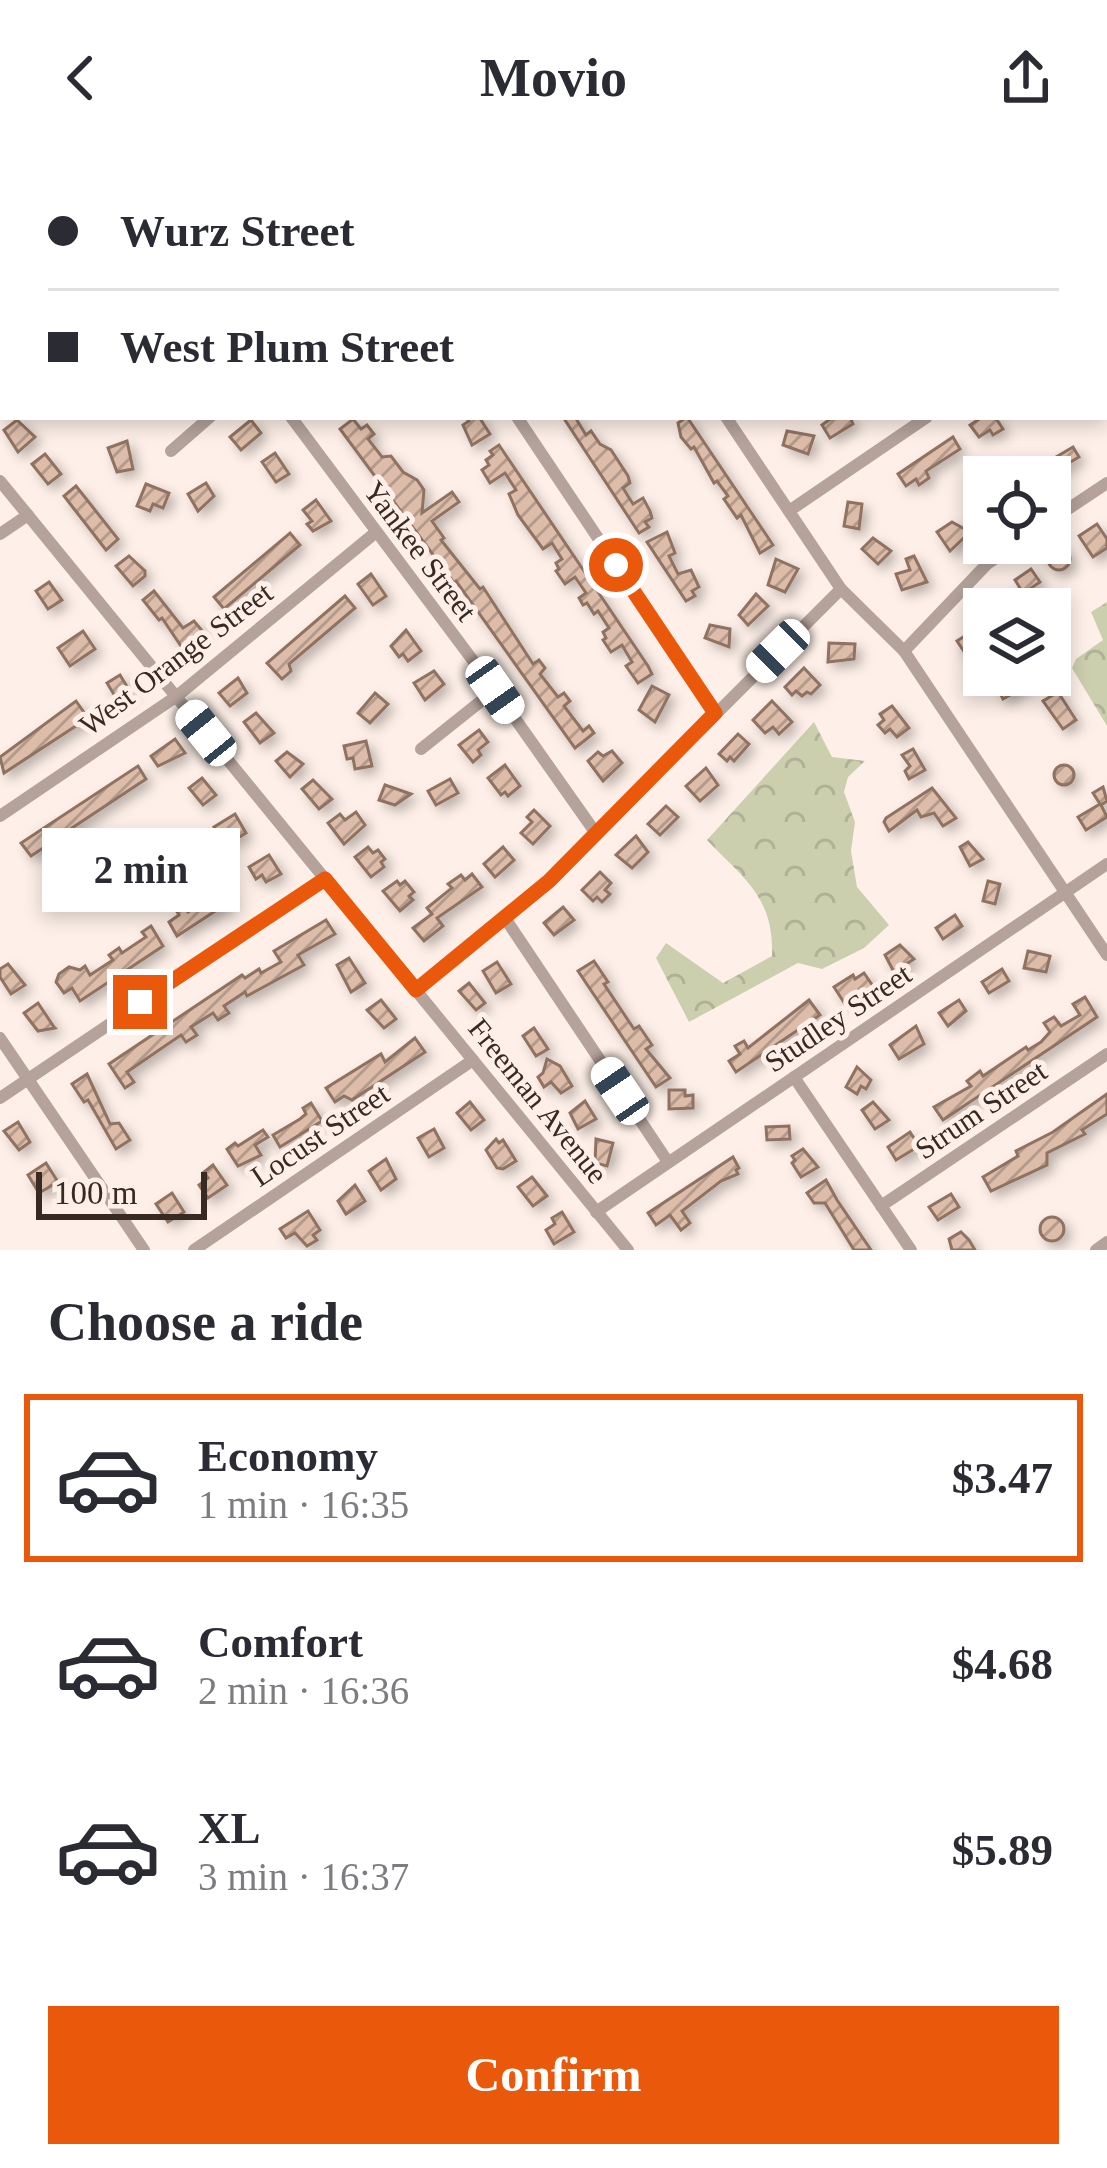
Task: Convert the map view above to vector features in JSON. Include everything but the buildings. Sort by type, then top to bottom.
[{"type":"street","points":[[171,451],[207,420]]},
{"type":"street","name":"Yankee Street","points":[[293,420],[595,832]]},
{"type":"street","points":[[519,420],[715,713]]},
{"type":"street","points":[[728,420],[842,589],[904,651],[1107,955]]},
{"type":"street","points":[[788,511],[923,420]]},
{"type":"street","name":"Freeman Avenue","points":[[0,482],[473,1060],[620,1248]]},
{"type":"street","points":[[1071,507],[1107,483]]},
{"type":"street","points":[[0,534],[28,515]]},
{"type":"street","name":"West Orange Street","points":[[0,817],[177,696],[375,533]]},
{"type":"street","points":[[904,651],[987,564]]},
{"type":"street","points":[[416,990],[549,881],[842,589]]},
{"type":"street","points":[[421,748],[495,690]]},
{"type":"street","name":"Studley Street","points":[[596,1212],[1107,864]]},
{"type":"street","points":[[0,1097],[325,879]]},
{"type":"street","points":[[505,918],[668,1162]]},
{"type":"street","points":[[0,1038],[144,1250]]},
{"type":"street","name":"Strum Street","points":[[881,1206],[1107,1054]]},
{"type":"street","name":"Locust Street","points":[[194,1250],[473,1060]]},
{"type":"street","points":[[794,1077],[911,1250]]},
{"type":"street","points":[[1096,1250],[1107,1243]]},
{"type":"green space","points":[[1107,602],[1107,726],[1072,668],[1076,659],[1103,640],[1091,612]]},
{"type":"green space","points":[[814,722],[832,757],[865,761],[848,777],[844,792],[855,822],[851,851],[857,887],[889,925],[864,948],[822,969],[798,963],[689,1022],[656,958],[666,943],[723,983],[772,956],[762,904],[707,840]]},
{"type":"route","points":[[140,1002],[325,879],[416,990],[549,881],[715,713],[616,565]]}]
